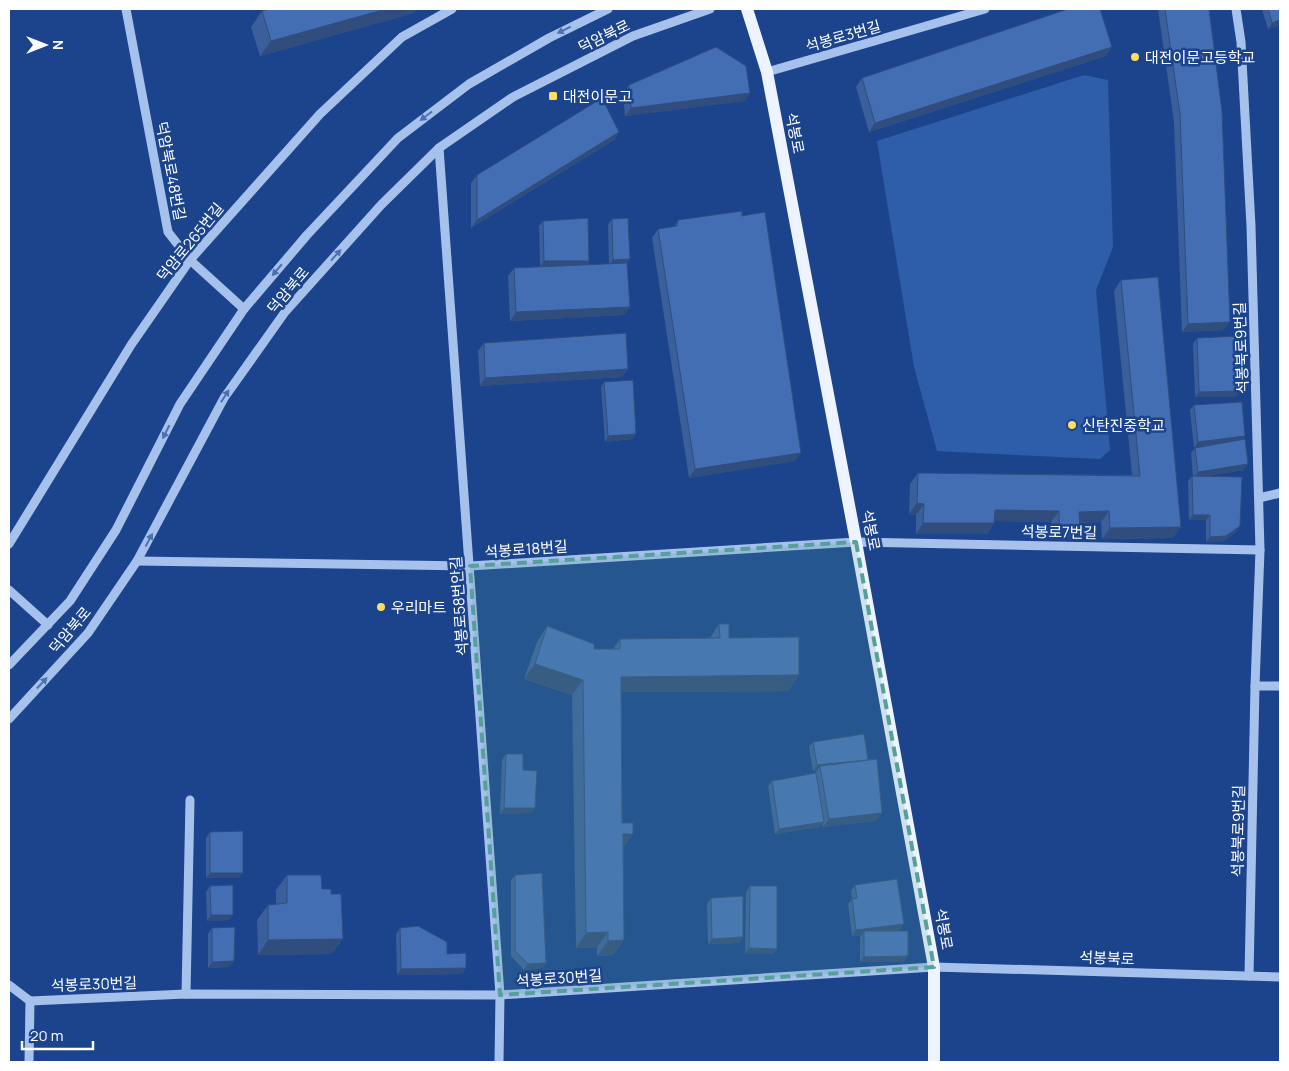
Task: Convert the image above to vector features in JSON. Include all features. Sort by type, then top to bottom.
[{"type":"main road","name":"석봉로","points":[[747,9],[767,72],[934,967],[934,1062]]},
{"type":"street","name":"덕암북로48번길","points":[[126,9],[168,232],[190,260],[244,309]]},
{"type":"street","name":"덕암로265번길","points":[[9,544],[132,345],[190,260],[320,114],[402,37],[452,9]]},
{"type":"street","name":"덕암북로","points":[[9,665],[70,601],[116,530],[180,404],[244,309],[307,235],[398,138],[469,84],[548,38],[608,9]]},
{"type":"street","name":"덕암북로","points":[[9,720],[88,633],[137,561],[224,398],[285,312],[382,205],[439,148],[513,98],[634,36],[710,9]]},
{"type":"street","name":"석봉로3번길","points":[[767,72],[985,9]]},
{"type":"street","name":"석봉북로9번길","points":[[1236,9],[1241,42],[1251,226],[1260,550],[1254,686],[1249,976]]},
{"type":"street","name":"석봉로58번안길","points":[[439,148],[500,995],[499,1062]]},
{"type":"street","points":[[1259,498],[1280,493]]},
{"type":"street","name":"석봉로7번길","points":[[856,542],[1260,550]]},
{"type":"street","name":"석봉로18번길","points":[[137,561],[470,566],[856,542]]},
{"type":"street","points":[[9,590],[48,625]]},
{"type":"street","points":[[1254,686],[1280,686]]},
{"type":"street","points":[[186,994],[190,800]]},
{"type":"street","name":"석봉북로","points":[[934,967],[1280,978]]},
{"type":"street","name":"석봉로30번길","points":[[30,1001],[186,994],[500,995],[934,967]]},
{"type":"street","points":[[9,985],[30,1001],[29,1062]]},
{"type":"highlighted area","points":[[856,542],[934,967],[500,995],[470,566]]},
{"type":"shaded area","points":[[1084,75],[1108,80],[1113,247],[1096,290],[1110,450],[1100,459],[937,451],[914,367],[877,141]]},
{"type":"building","points":[[270,9],[386,9],[271,41],[262,11]]},
{"type":"building","points":[[1068,9],[1100,9],[1112,47],[875,123],[862,78]]},
{"type":"building","points":[[1165,9],[1209,9],[1222,111],[1230,322],[1188,324],[1180,114]]},
{"type":"building","points":[[1268,9],[1280,9],[1280,20],[1272,23]]},
{"type":"building","points":[[716,47],[746,66],[750,93],[631,108],[629,85]]},
{"type":"building","points":[[602,98],[619,132],[477,220],[477,175]]},
{"type":"building","points":[[742,211],[742,216],[765,212],[801,453],[695,469],[658,229],[677,226],[678,220]]},
{"type":"building","points":[[588,218],[589,261],[544,261],[543,221]]},
{"type":"building","points":[[628,218],[630,259],[613,260],[612,219]]},
{"type":"building","points":[[627,263],[630,307],[516,312],[514,268]]},
{"type":"building","points":[[1158,277],[1181,527],[1110,528],[1109,511],[1079,512],[1080,528],[1059,528],[1059,511],[995,510],[994,523],[923,523],[924,504],[917,503],[918,473],[1140,476],[1121,280]]},
{"type":"building","points":[[626,333],[628,369],[485,378],[484,343]]},
{"type":"building","points":[[1240,336],[1240,391],[1199,392],[1197,338]]},
{"type":"building","points":[[633,380],[636,434],[608,436],[604,382]]},
{"type":"building","points":[[1242,402],[1245,436],[1198,442],[1194,405]]},
{"type":"building","points":[[1245,439],[1248,464],[1198,472],[1195,448]]},
{"type":"building","points":[[1192,476],[1242,477],[1240,526],[1226,536],[1210,537],[1210,515],[1193,515]]},
{"type":"building","points":[[719,624],[729,624],[729,638],[799,637],[799,675],[621,677],[622,823],[633,823],[633,834],[623,834],[624,940],[608,941],[608,932],[586,933],[583,680],[535,664],[547,626],[594,644],[594,649],[620,649],[620,639],[720,638]]},
{"type":"building","points":[[864,734],[868,760],[817,765],[813,742]]},
{"type":"building","points":[[506,754],[523,754],[523,770],[537,771],[535,808],[504,808]]},
{"type":"building","points":[[877,759],[882,813],[829,819],[820,766]]},
{"type":"building","points":[[816,773],[824,822],[779,829],[772,781]]},
{"type":"building","points":[[243,831],[243,873],[210,873],[210,832]]},
{"type":"building","points":[[542,873],[546,963],[528,964],[515,951],[515,875]]},
{"type":"building","points":[[287,875],[321,875],[322,889],[331,889],[331,894],[341,894],[343,939],[268,940],[268,905],[287,903]]},
{"type":"building","points":[[897,879],[904,924],[856,930],[852,899],[857,898],[855,885]]},
{"type":"building","points":[[233,885],[233,915],[211,915],[210,886]]},
{"type":"building","points":[[750,886],[777,886],[777,949],[749,948]]},
{"type":"building","points":[[743,896],[743,937],[712,939],[711,898]]},
{"type":"building","points":[[418,926],[447,942],[447,954],[466,953],[466,968],[401,969],[400,928]]},
{"type":"building","points":[[235,927],[234,961],[212,962],[212,928]]},
{"type":"building","points":[[864,931],[908,931],[908,956],[864,957]]},
{"type":"place","name":"대전이문고등학교","points":[[1135,57]]},
{"type":"place","name":"대전이문고","points":[[553,96]]},
{"type":"place","name":"신탄진중학교","points":[[1072,425]]},
{"type":"place","name":"우리마트","points":[[381,607]]}]
